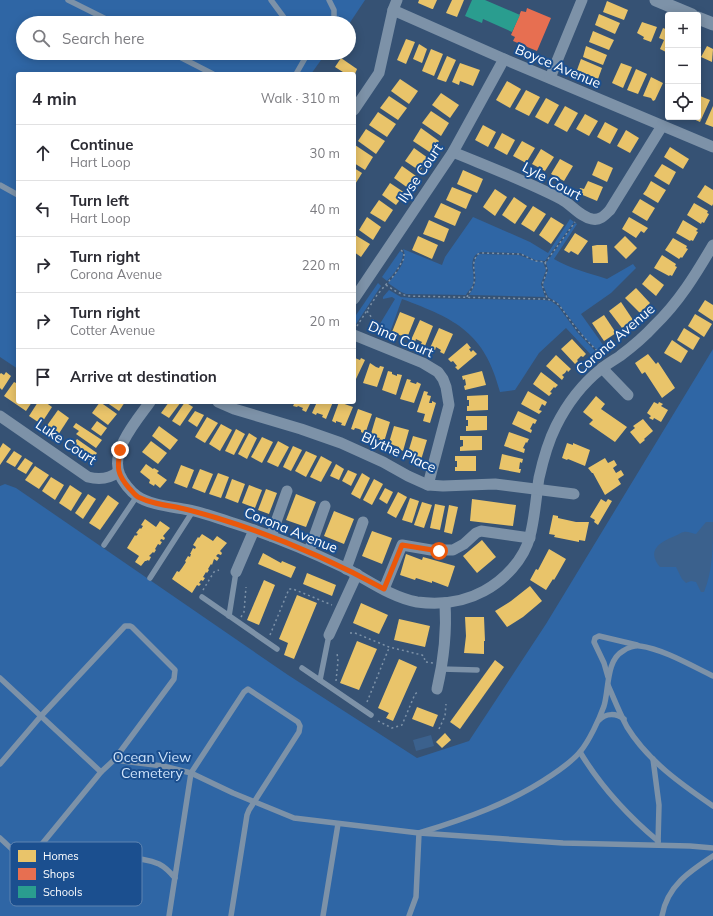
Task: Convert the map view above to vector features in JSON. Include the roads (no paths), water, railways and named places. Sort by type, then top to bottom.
[{"type":"street","points":[[550,78],[582,0]]},
{"type":"street","points":[[656,0],[685,12]]},
{"type":"street","points":[[356,107],[379,73],[395,5]]},
{"type":"street","name":"Boyce Avenue","points":[[395,5],[504,59],[713,147]]},
{"type":"street","points":[[701,19],[713,24]]},
{"type":"street","name":"Ilyse Court","points":[[356,296],[453,152],[504,59]]},
{"type":"street","name":"Lyle Court","points":[[453,152],[535,186],[563,200],[587,217],[597,220],[603,217],[610,210],[662,126]]},
{"type":"street","name":"Corona Avenue","points":[[118,472],[123,481],[137,496],[153,502],[193,511],[254,530],[308,550],[405,599],[418,602],[445,603],[468,598],[495,584],[515,565],[523,553],[530,538],[543,460],[549,441],[566,409],[578,392],[602,368],[640,339],[671,308],[688,287],[713,245]]},
{"type":"street","name":"Dina Court","points":[[356,330],[423,363],[438,372],[446,387],[449,405],[428,485]]},
{"type":"street","points":[[602,368],[628,395]]},
{"type":"street","points":[[118,472],[120,450],[123,440],[149,404]]},
{"type":"street","name":"Blythe Place","points":[[222,404],[234,410],[301,428],[341,443],[428,485],[443,486],[495,484],[574,494]]},
{"type":"street","name":"Luke Court","points":[[0,416],[88,477],[105,478],[118,472]]},
{"type":"street","points":[[271,536],[287,491]]},
{"type":"street","points":[[308,550],[325,506]]},
{"type":"street","points":[[346,569],[363,522]]},
{"type":"street","points":[[236,572],[254,530]]},
{"type":"street","points":[[384,589],[402,545],[431,550],[453,550],[464,544],[476,533],[481,532],[530,538]]},
{"type":"street","points":[[329,635],[357,574]]},
{"type":"street","points":[[437,689],[438,666],[445,645],[445,603]]},
{"type":"lane","points":[[68,0],[100,16]]},
{"type":"lane","points":[[271,0],[283,16]]},
{"type":"lane","points":[[329,0],[334,10],[334,16]]},
{"type":"lane","points":[[186,60],[209,72]]},
{"type":"lane","points":[[297,72],[304,60]]},
{"type":"lane","points":[[0,185],[16,194]]},
{"type":"lane","points":[[104,546],[137,496]]},
{"type":"lane","points":[[150,578],[193,511]]},
{"type":"lane","points":[[229,616],[236,572]]},
{"type":"lane","points":[[202,597],[277,649]]},
{"type":"lane","points":[[0,764],[41,716],[125,626],[130,626],[175,670],[176,676],[114,760],[101,772],[44,842]]},
{"type":"lane","points":[[320,680],[329,635]]},
{"type":"lane","points":[[713,676],[659,652],[599,636],[595,638],[594,642],[604,663],[609,683],[628,728],[645,751],[665,771],[713,806]]},
{"type":"lane","points":[[419,833],[487,810],[539,784],[560,770],[580,752],[597,721],[604,706],[611,666],[615,658],[621,651],[639,646]]},
{"type":"lane","points":[[438,666],[477,670]]},
{"type":"lane","points":[[302,668],[371,715]]},
{"type":"lane","points":[[0,678],[101,772]]},
{"type":"lane","points":[[169,916],[191,773],[244,692],[248,689],[298,722],[300,726],[299,732],[247,815],[231,916]]},
{"type":"lane","points":[[597,721],[608,715],[616,715],[624,720]]},
{"type":"lane","points":[[580,752],[595,776],[611,797],[658,843]]},
{"type":"lane","points":[[653,759],[659,805],[658,843]]},
{"type":"lane","points":[[114,760],[164,766],[191,773],[254,802],[294,818],[419,833],[563,843],[658,843],[713,848]]},
{"type":"lane","points":[[323,916],[338,824]]},
{"type":"lane","points":[[409,916],[416,897],[419,833]]},
{"type":"lane","points":[[0,838],[10,847]]},
{"type":"lane","points":[[662,916],[670,895],[680,880],[689,871],[713,856]]},
{"type":"lane","points":[[142,860],[160,864],[175,878]]},
{"type":"park label","name":"Ocean View Cemetery","points":[[152,766]]}]
